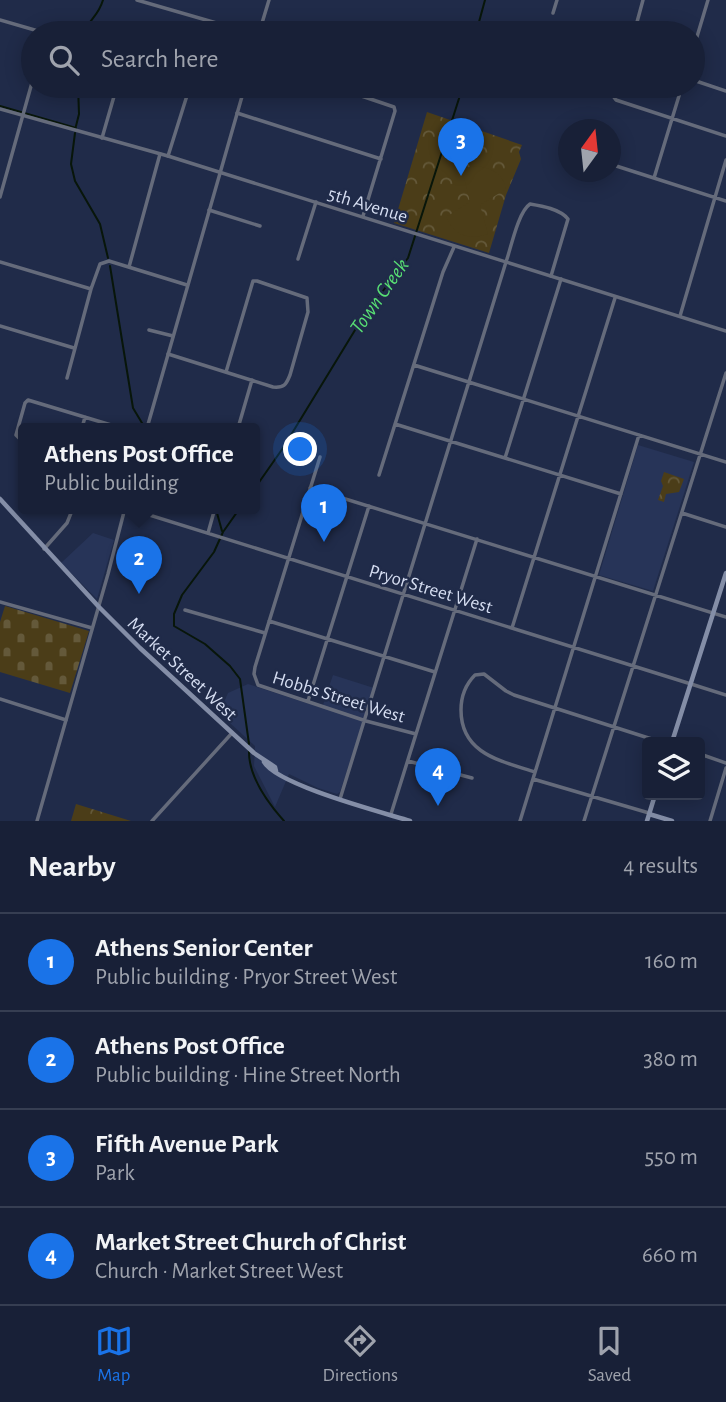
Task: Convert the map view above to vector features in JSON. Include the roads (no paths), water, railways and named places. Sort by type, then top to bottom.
[{"type":"main road","name":"Market Street West","points":[[0,499],[44,549],[140,648],[254,753],[275,766],[276,771],[296,783],[410,821]]},
{"type":"main road","points":[[673,737],[726,573]]},
{"type":"main road","points":[[647,821],[653,800]]},
{"type":"main road","points":[[649,814],[672,821]]},
{"type":"street","points":[[137,0],[210,21]]},
{"type":"street","points":[[262,21],[268,0]]},
{"type":"street","points":[[553,13],[557,0]]},
{"type":"street","points":[[637,21],[642,0]]},
{"type":"street","points":[[702,21],[708,0]]},
{"type":"street","points":[[0,20],[21,26]]},
{"type":"street","points":[[705,84],[726,91]]},
{"type":"street","points":[[0,197],[28,98]]},
{"type":"street","points":[[102,138],[114,98]]},
{"type":"street","points":[[168,156],[186,98]]},
{"type":"street","points":[[148,423],[241,98]]},
{"type":"street","points":[[363,216],[394,118],[394,107],[367,98]]},
{"type":"street","points":[[614,98],[726,136]]},
{"type":"street","points":[[654,178],[677,98]]},
{"type":"street","name":"5th Avenue","points":[[0,109],[168,156],[726,331]]},
{"type":"street","points":[[237,113],[381,159]]},
{"type":"street","points":[[129,267],[160,154]]},
{"type":"street","points":[[680,316],[726,160]]},
{"type":"street","points":[[621,167],[726,201]]},
{"type":"street","points":[[298,259],[316,202]]},
{"type":"street","points":[[340,799],[506,262],[526,206],[530,204],[566,215],[568,219],[551,276]]},
{"type":"street","points":[[209,210],[260,226]]},
{"type":"street","points":[[379,475],[443,272],[454,247]]},
{"type":"street","points":[[0,262],[91,289]]},
{"type":"street","points":[[66,378],[91,289],[98,268],[104,262],[187,285]]},
{"type":"street","points":[[505,458],[561,279]]},
{"type":"street","points":[[168,354],[226,372],[252,380],[282,387],[289,378],[309,303],[303,295],[253,281],[226,372]]},
{"type":"street","points":[[512,628],[615,298]]},
{"type":"street","points":[[0,326],[74,348]]},
{"type":"street","points":[[149,330],[173,336]]},
{"type":"street","points":[[414,365],[726,462]]},
{"type":"street","points":[[584,821],[726,373]]},
{"type":"street","points":[[239,423],[252,380]]},
{"type":"street","points":[[719,395],[726,397]]},
{"type":"street","points":[[19,423],[28,400],[105,423]]},
{"type":"street","points":[[83,423],[85,417]]},
{"type":"street","points":[[395,424],[621,494]]},
{"type":"street","points":[[520,821],[639,435]]},
{"type":"street","points":[[185,610],[265,633],[320,457]]},
{"type":"street","points":[[310,488],[726,617]]},
{"type":"street","points":[[308,701],[369,506]]},
{"type":"street","points":[[682,513],[726,527]]},
{"type":"street","points":[[44,549],[67,523],[71,514]]},
{"type":"street","points":[[37,821],[124,514]]},
{"type":"street","name":"Pryor Street West","points":[[146,514],[726,695]]},
{"type":"street","points":[[208,533],[213,514]]},
{"type":"street","points":[[391,814],[477,539]]},
{"type":"street","points":[[0,602],[92,628]]},
{"type":"street","points":[[269,621],[435,672]]},
{"type":"street","name":"Hobbs Street West","points":[[265,633],[255,667],[258,685],[366,721],[416,734]]},
{"type":"street","points":[[535,772],[487,756],[472,745],[462,723],[463,695],[468,682],[475,675],[484,674],[506,691],[554,709],[644,737]]},
{"type":"street","points":[[0,699],[66,720]]},
{"type":"street","points":[[152,821],[232,733]]},
{"type":"street","points":[[705,756],[726,765],[710,821]]},
{"type":"street","points":[[408,761],[472,778]]},
{"type":"street","points":[[533,779],[649,814]]},
{"type":"waterway","points":[[90,21],[103,0]]},
{"type":"waterway","name":"Town Creek","points":[[479,21],[485,0]]},
{"type":"waterway","points":[[76,126],[78,98]]},
{"type":"waterway","name":"Town Creek","points":[[260,481],[363,317],[408,258],[459,98]]},
{"type":"waterway","points":[[0,106],[76,128]]},
{"type":"waterway","points":[[75,133],[71,164],[75,181],[100,224],[108,258]]},
{"type":"waterway","points":[[110,266],[133,408],[142,423]]},
{"type":"waterway","points":[[217,514],[222,531]]},
{"type":"waterway","name":"Town Creek","points":[[236,514],[223,532],[214,552],[182,595],[174,614],[174,626],[205,644],[230,666],[240,679],[249,744]]},
{"type":"waterway","name":"Town Creek","points":[[249,750],[255,779],[284,821]]},
{"type":"place","name":"Fifth Avenue Park","points":[[461,176]]},
{"type":"place","name":"Athens Senior Center","points":[[324,542]]},
{"type":"place","name":"Athens Post Office","points":[[139,594]]},
{"type":"place","name":"Market Street Church of Christ","points":[[438,806]]}]
